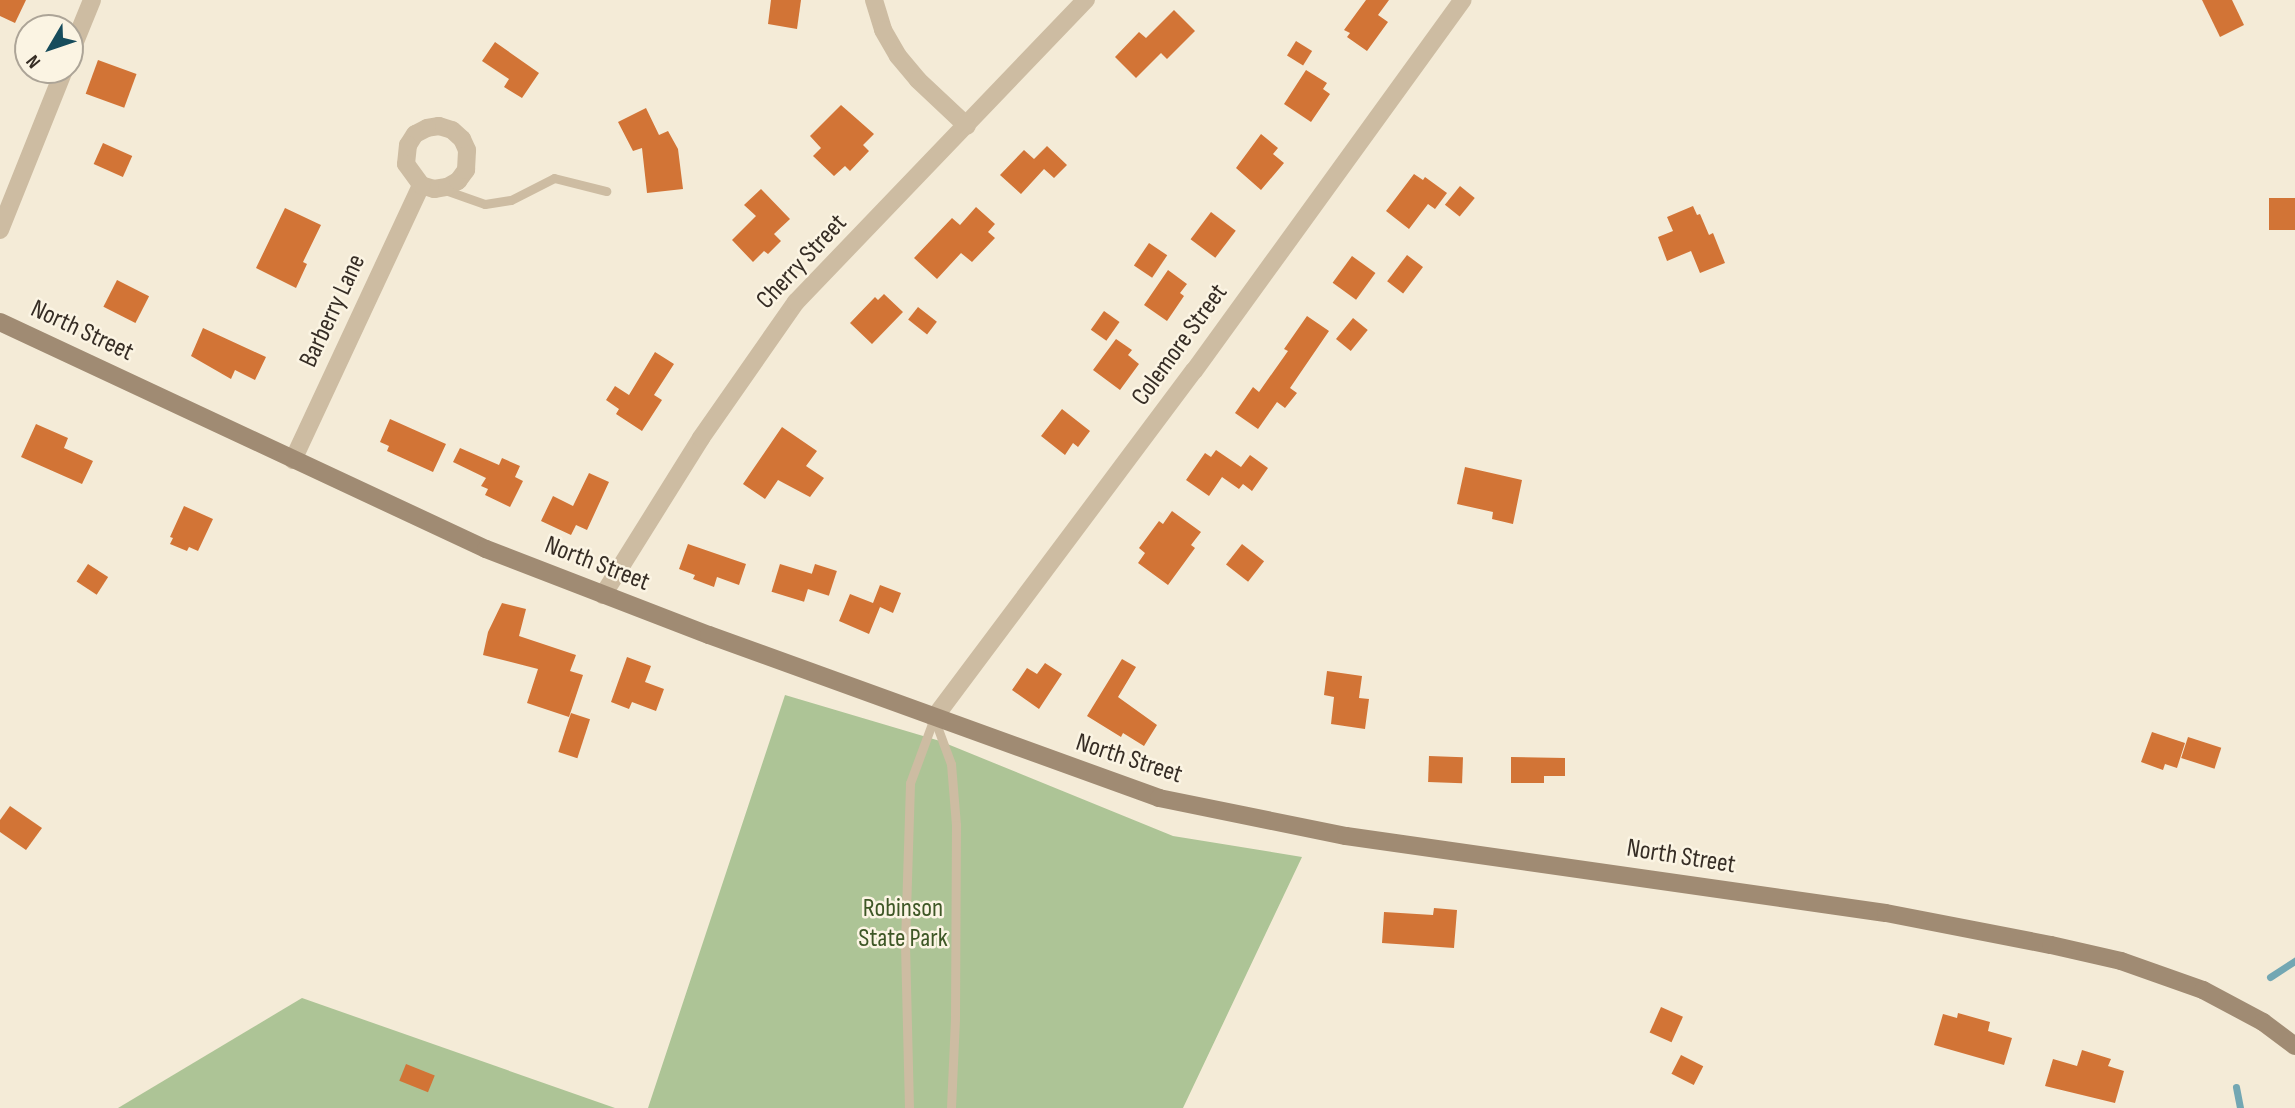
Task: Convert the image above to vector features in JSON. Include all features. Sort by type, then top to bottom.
[{"type":"main road","name":"North Street","points":[[0,322],[486,549],[603,595],[1109,782],[1227,814],[1346,836],[1899,916],[2121,961],[2206,991],[2254,1017],[2295,1046]]},
{"type":"street","points":[[84,20],[92,0]]},
{"type":"street","points":[[874,0],[883,30],[898,56],[918,80],[967,126]]},
{"type":"street","name":"Cherry Street","points":[[603,595],[708,428],[790,309],[1086,0]]},
{"type":"street","name":"Colemore Street","points":[[934,718],[1194,371],[1463,0]]},
{"type":"street","points":[[0,230],[58,84]]},
{"type":"street","points":[[433,126],[446,127],[462,139],[467,150],[467,164],[458,181],[440,189],[421,185],[406,164],[408,145],[421,130],[433,126]]},
{"type":"street","name":"Barberry Lane","points":[[293,460],[421,185]]},
{"type":"lane","points":[[440,189],[485,204],[510,201],[554,178],[606,191]]},
{"type":"lane","points":[[909,1108],[905,943],[910,783],[934,718]]},
{"type":"lane","points":[[934,718],[951,764],[956,825],[955,1019],[951,1108]]},
{"type":"green space","name":"Robinson State Park","points":[[785,695],[940,741],[1173,836],[1302,857],[1183,1108],[648,1108]]},
{"type":"green space","points":[[302,998],[615,1108],[118,1108]]},
{"type":"building","points":[[0,0],[26,0],[19,14],[14,14],[14,23],[0,16]]},
{"type":"building","points":[[771,0],[801,0],[797,29],[768,24]]},
{"type":"building","points":[[1366,0],[1389,0],[1378,15],[1388,22],[1367,51],[1347,37],[1350,33],[1344,30]]},
{"type":"building","points":[[2202,0],[2232,0],[2244,25],[2220,37]]},
{"type":"building","points":[[1174,10],[1195,31],[1167,59],[1161,53],[1136,78],[1115,57],[1139,32],[1146,38]]},
{"type":"building","points":[[1296,41],[1312,51],[1303,65],[1287,55]]},
{"type":"building","points":[[495,42],[539,73],[522,98],[504,87],[509,79],[482,61]]},
{"type":"building","points":[[98,60],[137,74],[124,108],[86,94]]},
{"type":"building","points":[[1306,70],[1327,83],[1323,89],[1330,94],[1311,122],[1284,104]]},
{"type":"building","points":[[841,105],[874,134],[863,145],[869,151],[850,171],[845,166],[834,176],[813,156],[821,148],[810,136]]},
{"type":"building","points":[[646,108],[659,135],[668,131],[678,149],[683,189],[647,193],[642,148],[633,151],[618,122]]},
{"type":"building","points":[[1261,134],[1278,148],[1273,154],[1284,163],[1261,190],[1236,168]]},
{"type":"building","points":[[103,143],[132,156],[123,177],[94,164]]},
{"type":"building","points":[[1047,146],[1067,165],[1054,178],[1044,169],[1021,194],[1000,175],[1024,150],[1034,159]]},
{"type":"building","points":[[1414,174],[1423,180],[1425,177],[1447,193],[1435,209],[1428,204],[1409,229],[1386,211]]},
{"type":"building","points":[[1460,186],[1475,198],[1460,217],[1445,205]]},
{"type":"building","points":[[761,189],[790,219],[774,234],[781,241],[768,254],[764,251],[753,262],[732,240],[756,216],[744,205]]},
{"type":"building","points":[[2269,198],[2295,198],[2295,230],[2269,230]]},
{"type":"building","points":[[1693,206],[1697,215],[1700,214],[1709,235],[1713,233],[1725,263],[1700,273],[1691,251],[1667,261],[1658,237],[1673,231],[1667,217]]},
{"type":"building","points":[[976,207],[995,224],[988,232],[995,238],[972,262],[961,253],[937,279],[914,258],[952,218],[960,225]]},
{"type":"building","points":[[285,208],[321,225],[303,262],[307,264],[296,288],[256,268]]},
{"type":"building","points":[[1211,212],[1236,231],[1215,258],[1191,239]]},
{"type":"building","points":[[1149,243],[1167,255],[1152,278],[1134,265]]},
{"type":"building","points":[[1407,255],[1423,267],[1403,293],[1387,281]]},
{"type":"building","points":[[1352,256],[1375,273],[1356,300],[1333,283]]},
{"type":"building","points":[[1168,270],[1187,284],[1180,293],[1184,296],[1167,321],[1144,305]]},
{"type":"building","points":[[117,280],[149,296],[135,323],[103,307]]},
{"type":"building","points":[[884,294],[903,312],[872,344],[850,323],[875,297],[878,300]]},
{"type":"building","points":[[918,307],[937,322],[927,334],[908,320]]},
{"type":"building","points":[[1104,311],[1120,322],[1106,341],[1091,330]]},
{"type":"building","points":[[1307,316],[1329,331],[1290,388],[1297,393],[1285,408],[1277,402],[1258,429],[1235,413],[1253,387],[1259,392],[1288,351],[1284,349]]},
{"type":"building","points":[[1353,318],[1368,330],[1351,351],[1336,339]]},
{"type":"building","points":[[203,328],[266,357],[255,380],[235,370],[231,379],[191,356]]},
{"type":"building","points":[[1116,339],[1132,350],[1128,355],[1139,364],[1120,390],[1093,370]]},
{"type":"building","points":[[655,352],[674,364],[654,395],[662,400],[642,431],[616,414],[619,409],[606,400],[615,386],[629,395]]},
{"type":"building","points":[[1062,409],[1090,431],[1078,447],[1073,443],[1065,455],[1041,436]]},
{"type":"building","points":[[390,419],[446,444],[433,472],[387,451],[389,446],[380,442]]},
{"type":"building","points":[[36,424],[68,438],[64,448],[93,461],[82,484],[21,457]]},
{"type":"building","points":[[782,427],[817,451],[806,466],[824,478],[810,497],[778,480],[765,499],[743,484]]},
{"type":"building","points":[[460,448],[499,465],[502,458],[520,466],[515,477],[523,481],[510,507],[485,495],[488,489],[481,486],[486,478],[453,462]]},
{"type":"building","points":[[1216,450],[1241,467],[1250,455],[1268,468],[1252,491],[1243,484],[1239,489],[1222,477],[1209,496],[1186,480],[1205,453],[1211,457]]},
{"type":"building","points":[[1465,467],[1522,480],[1513,524],[1492,519],[1493,512],[1457,504]]},
{"type":"building","points":[[589,473],[609,482],[587,530],[576,525],[571,535],[541,521],[553,496],[573,506]]},
{"type":"building","points":[[184,506],[213,519],[198,551],[189,547],[187,551],[170,544],[173,538],[170,537]]},
{"type":"building","points":[[1172,511],[1201,532],[1191,545],[1195,548],[1168,585],[1138,563],[1145,553],[1139,548],[1159,521],[1163,524]]},
{"type":"building","points":[[688,544],[746,564],[739,585],[717,577],[714,587],[693,579],[695,575],[679,569]]},
{"type":"building","points":[[1242,544],[1264,561],[1248,582],[1226,564]]},
{"type":"building","points":[[88,564],[108,577],[97,595],[77,582]]},
{"type":"building","points":[[780,564],[813,574],[804,602],[772,592]]},
{"type":"building","points":[[815,564],[837,571],[829,596],[807,589]]},
{"type":"building","points":[[880,585],[901,593],[893,613],[880,607],[869,634],[839,621],[850,594],[873,603]]},
{"type":"building","points":[[502,603],[526,609],[519,636],[576,655],[570,671],[583,675],[569,717],[527,703],[538,669],[483,655],[488,632]]},
{"type":"building","points":[[627,657],[651,666],[645,682],[664,689],[656,711],[632,702],[629,709],[611,702]]},
{"type":"building","points":[[1122,659],[1136,667],[1118,697],[1157,725],[1144,746],[1123,733],[1121,737],[1087,716]]},
{"type":"building","points":[[1045,663],[1062,674],[1039,709],[1012,690],[1027,668],[1037,674]]},
{"type":"building","points":[[1327,671],[1362,676],[1359,698],[1369,699],[1365,729],[1331,724],[1334,697],[1324,695]]},
{"type":"building","points":[[571,713],[590,719],[577,758],[558,752]]},
{"type":"building","points":[[2152,732],[2185,743],[2177,768],[2165,764],[2163,770],[2141,762]]},
{"type":"building","points":[[2188,737],[2221,748],[2214,769],[2181,758]]},
{"type":"building","points":[[1429,756],[1463,757],[1462,783],[1428,782]]},
{"type":"building","points":[[1511,757],[1565,758],[1565,776],[1544,776],[1544,783],[1511,783]]},
{"type":"building","points":[[10,806],[42,828],[26,850],[0,832],[0,820]]},
{"type":"building","points":[[1434,908],[1457,910],[1454,948],[1382,943],[1384,912],[1433,915]]},
{"type":"building","points":[[1661,1007],[1683,1017],[1672,1042],[1650,1033]]},
{"type":"building","points":[[1958,1013],[1990,1022],[1988,1031],[2012,1038],[2004,1065],[1934,1045],[1943,1014],[1957,1018]]},
{"type":"building","points":[[2082,1050],[2111,1059],[2108,1066],[2124,1071],[2115,1103],[2045,1086],[2053,1059],[2077,1066]]},
{"type":"building","points":[[1681,1055],[1703,1066],[1694,1085],[1671,1074]]},
{"type":"building","points":[[406,1064],[435,1076],[428,1092],[399,1081]]},
{"type":"waterway","points":[[2270,977],[2295,961]]},
{"type":"waterway","points":[[2236,1087],[2240,1108]]}]
